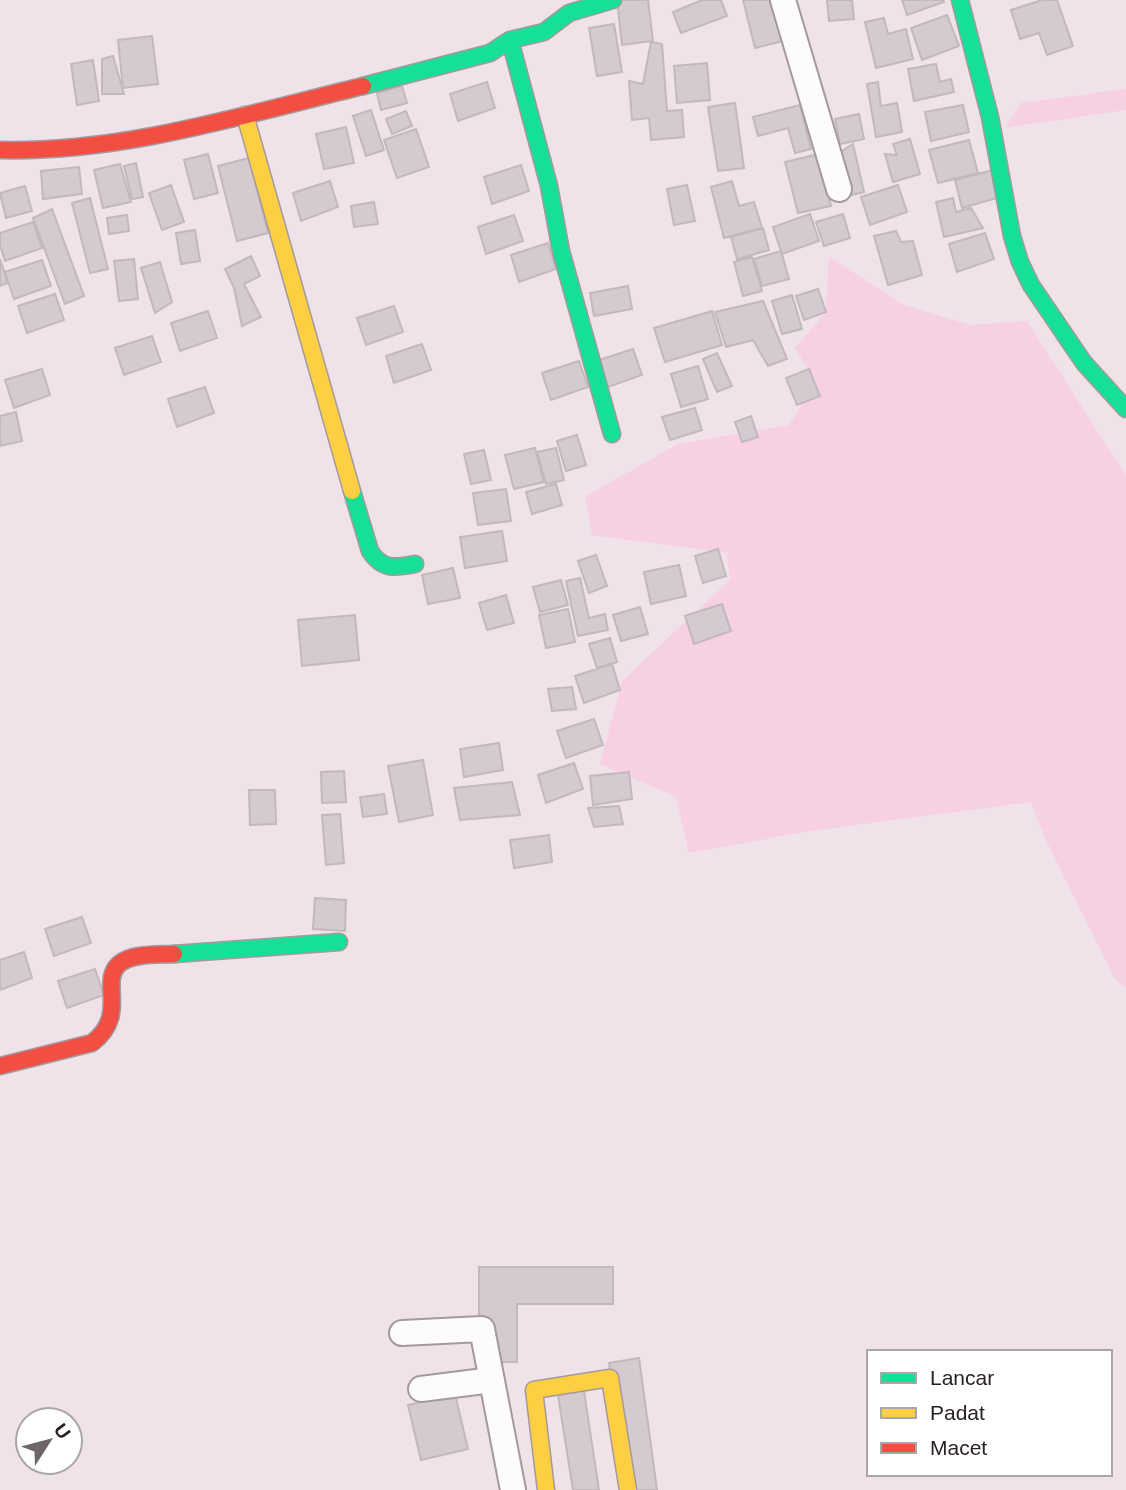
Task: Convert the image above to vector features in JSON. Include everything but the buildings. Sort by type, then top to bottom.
[{"type":"street","points":[[0,150],[46,151],[136,140],[245,115],[490,53],[510,40],[544,32],[571,6],[613,0]]},
{"type":"street","points":[[783,0],[839,189]]},
{"type":"street","points":[[960,0],[990,117],[1012,236],[1020,262],[1031,285],[1084,363],[1126,409]]},
{"type":"street","points":[[510,40],[549,186],[561,251],[612,434]]},
{"type":"street","points":[[245,115],[326,406],[370,551],[375,561],[390,569],[415,564]]},
{"type":"street","points":[[0,1066],[92,1043],[104,1034],[112,1016],[112,975],[120,963],[128,960],[339,942]]},
{"type":"street","points":[[402,1333],[482,1329],[513,1490]]},
{"type":"street","points":[[546,1490],[534,1390],[610,1378],[628,1490]]},
{"type":"street","points":[[421,1389],[492,1380]]},
{"type":"shaded area","points":[[1126,89],[1126,110],[1005,128],[1021,103]]},
{"type":"shaded area","points":[[829,257],[904,305],[970,325],[1027,321],[1126,476],[1126,988],[1115,979],[1046,840],[1031,802],[810,831],[689,853],[676,797],[600,764],[622,681],[730,580],[727,553],[592,535],[585,497],[678,444],[789,425],[816,382],[795,348],[826,312]]},
{"type":"traffic: fast","points":[[363,86],[490,53],[510,40],[544,32],[569,13],[613,0]]},
{"type":"traffic: fast","points":[[960,0],[990,117],[1012,236],[1020,262],[1031,285],[1084,363],[1126,409]]},
{"type":"traffic: fast","points":[[510,40],[549,186],[561,251],[612,434]]},
{"type":"traffic: fast","points":[[352,491],[370,551],[379,562],[390,566],[415,564]]},
{"type":"traffic: fast","points":[[174,954],[339,942]]},
{"type":"traffic: slow","points":[[245,115],[352,491]]},
{"type":"traffic: slow","points":[[546,1490],[534,1390],[610,1378],[628,1490]]},
{"type":"traffic: jam","points":[[0,150],[46,149],[137,139],[228,120],[363,86]]},
{"type":"traffic: jam","points":[[0,1066],[92,1043],[109,1021],[112,1010],[112,980],[119,964],[138,956],[174,954]]}]
